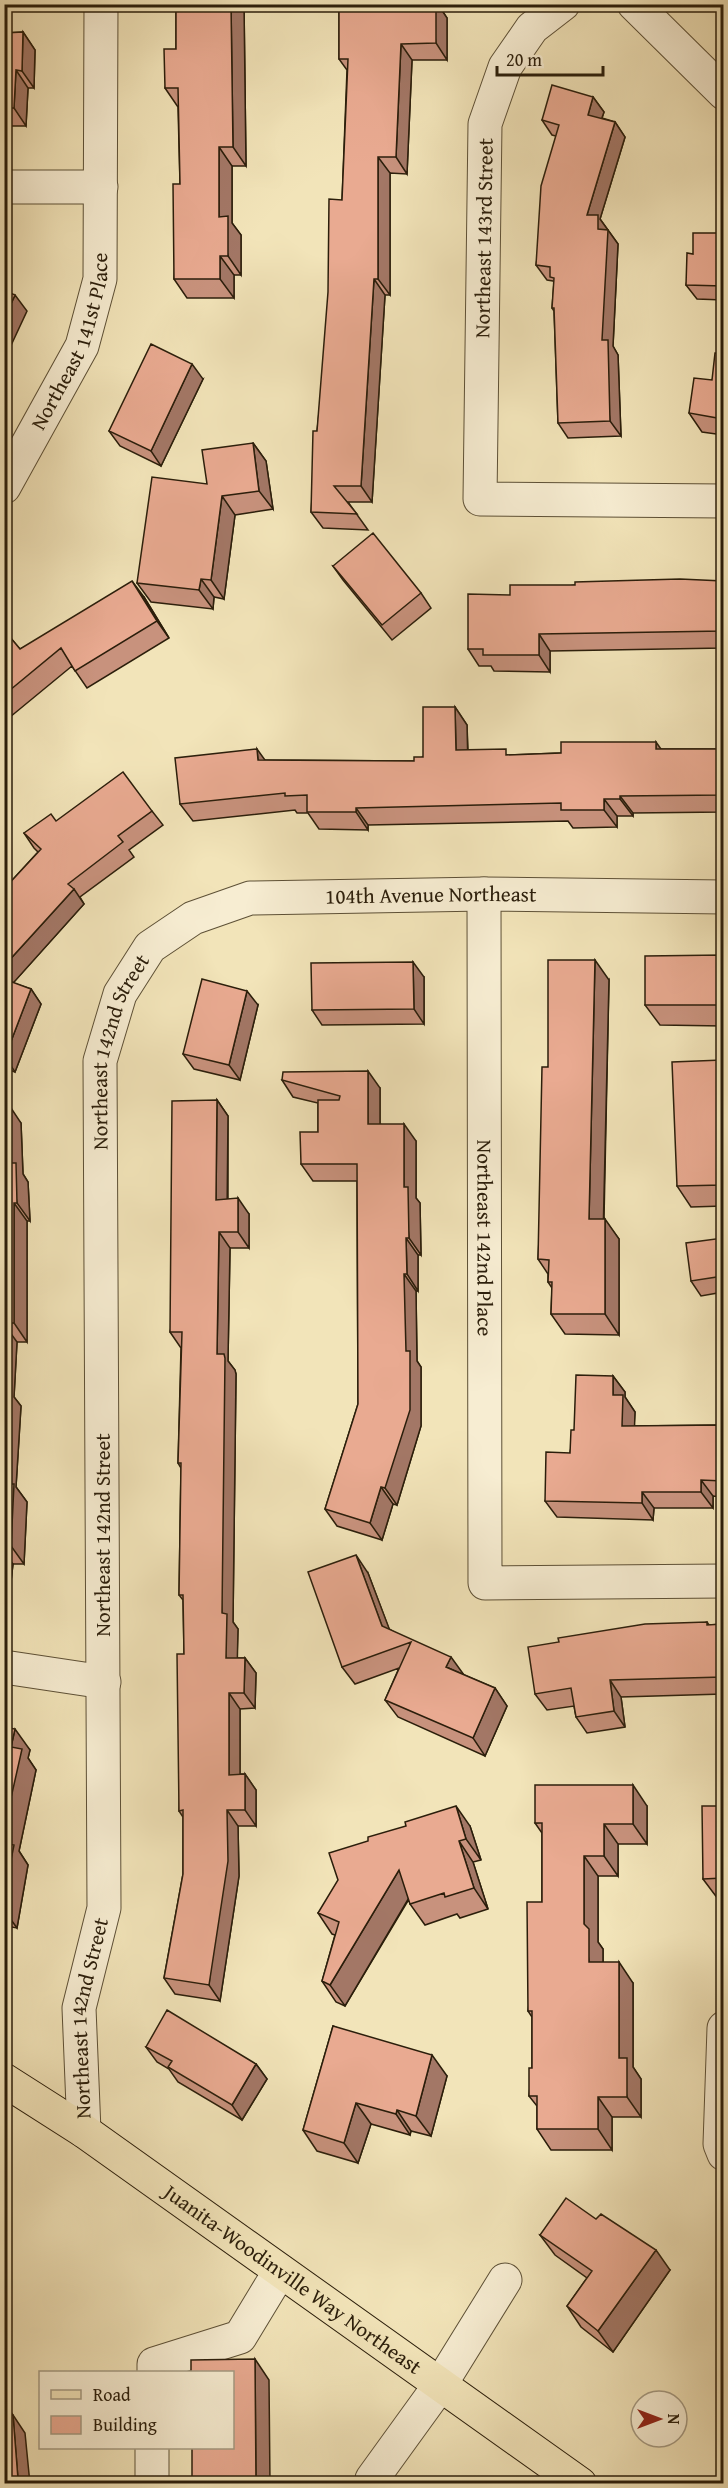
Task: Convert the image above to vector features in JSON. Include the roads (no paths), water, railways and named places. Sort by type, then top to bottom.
[{"type":"main road","name":"Juanita-Woodinville Way Northeast","points":[[4,2080],[84,2131],[580,2484]]},
{"type":"street","points":[[4,187],[101,187],[101,4]]},
{"type":"street","name":"Northeast 143rd Street","points":[[563,4],[532,28],[506,67],[485,124],[480,500],[723,501]]},
{"type":"street","points":[[634,4],[723,93]]},
{"type":"street","name":"Northeast 141st Place","points":[[4,486],[82,346],[100,279],[101,187]]},
{"type":"street","name":"104th Avenue Northeast","points":[[150,947],[193,918],[250,898],[484,894],[723,897]]},
{"type":"street","name":"Northeast 142nd Place","points":[[484,894],[485,1582],[723,1581]]},
{"type":"street","name":"Northeast 142nd Street","points":[[84,2131],[79,2008],[104,1908],[100,1061],[120,994],[150,947]]},
{"type":"street","points":[[4,1666],[104,1682]]},
{"type":"street","points":[[723,2028],[720,2144],[723,2154]]},
{"type":"street","points":[[154,2371],[154,2364],[240,2337],[280,2271]]},
{"type":"street","points":[[372,2484],[372,2479],[440,2385],[506,2280]]},
{"type":"street","points":[[152,2449],[152,2484]]}]
